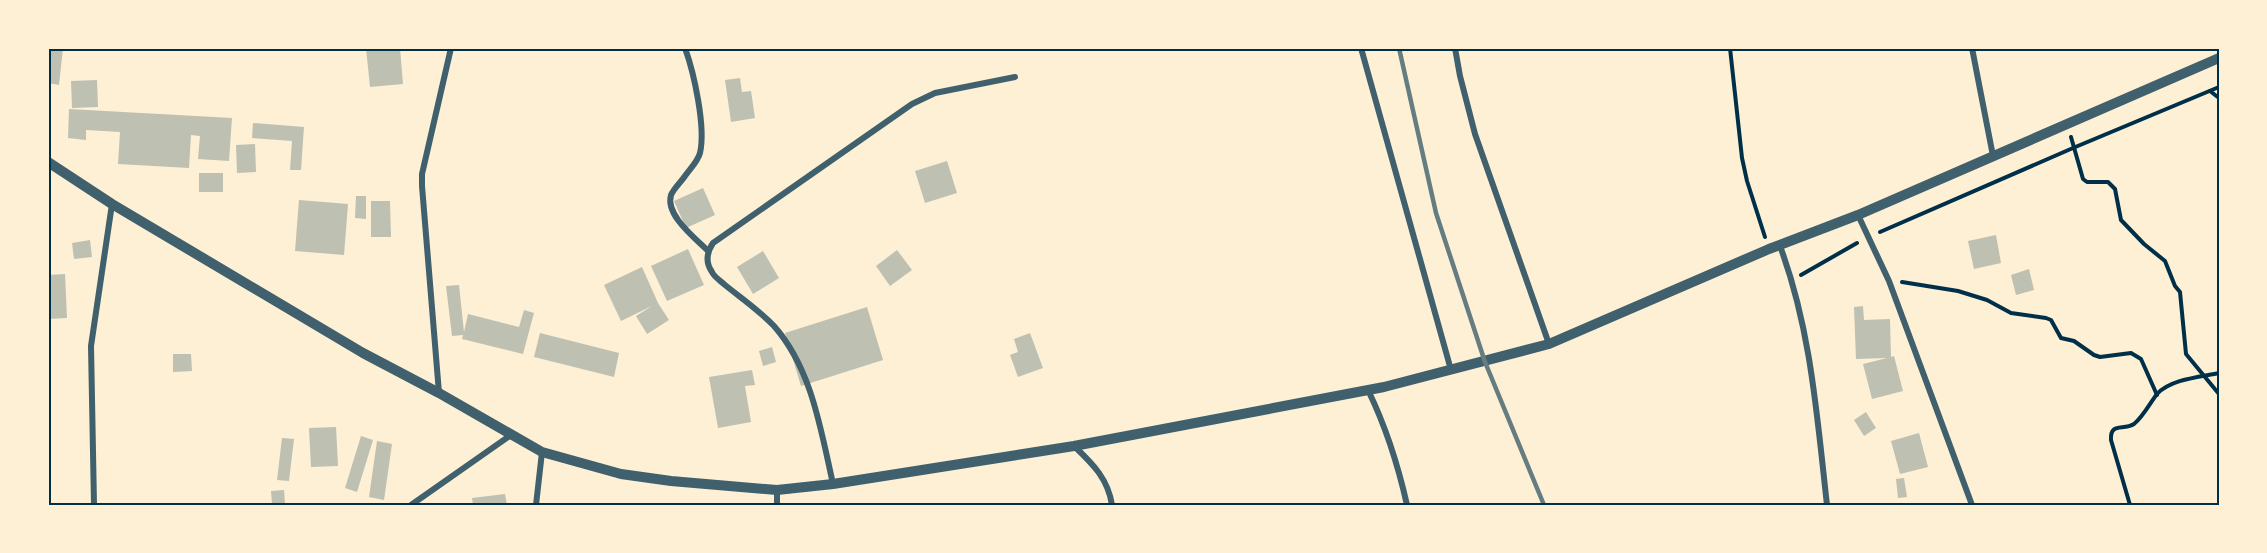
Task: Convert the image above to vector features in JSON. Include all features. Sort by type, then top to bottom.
[{"type":"street","points":[[439,393],[422,174],[451,48]]},
{"type":"street","points":[[685,48],[692,70],[702,141],[699,156],[672,194],[671,202],[676,220],[707,250]]},
{"type":"street","points":[[1360,48],[1451,370]]},
{"type":"street","points":[[1455,48],[1475,134],[1549,344]]},
{"type":"street","points":[[1972,48],[1994,157]]},
{"type":"street","points":[[48,162],[112,204],[363,353],[542,452],[621,474],[671,481],[777,490],[833,484],[1074,446],[1368,390],[1549,344],[1774,247],[1858,215],[1994,157],[2219,58]]},
{"type":"street","points":[[833,484],[815,408],[787,341],[772,324],[712,273],[707,259],[707,250],[713,243],[912,104],[935,93],[1015,77]]},
{"type":"street","points":[[94,505],[91,346],[112,204]]},
{"type":"street","points":[[1858,215],[1889,280],[1972,505]]},
{"type":"street","points":[[1774,247],[1792,280],[1804,329],[1827,505]]},
{"type":"street","points":[[1368,390],[1388,436],[1407,505]]},
{"type":"street","points":[[411,505],[511,435]]},
{"type":"street","points":[[1074,446],[1098,469],[1105,480],[1112,505]]},
{"type":"street","points":[[536,505],[542,452]]},
{"type":"street","points":[[777,490],[777,505]]},
{"type":"path","points":[[1730,48],[1742,158],[1747,181],[1774,247]]},
{"type":"path","points":[[1792,280],[1868,237],[2219,87]]},
{"type":"path","points":[[2210,90],[2219,98]]},
{"type":"path","points":[[2068,124],[2083,179],[2087,182],[2108,182],[2115,189],[2121,220],[2144,244],[2165,261],[2175,286],[2180,292],[2186,354],[2219,394]]},
{"type":"path","points":[[1889,280],[1958,291],[1987,300],[2011,312],[2046,318],[2051,320],[2061,338],[2074,341],[2100,357],[2131,353],[2141,359],[2157,395]]},
{"type":"path","points":[[2130,505],[2111,434],[2114,428],[2135,423],[2167,386],[2219,373]]},
{"type":"building","points":[[48,48],[63,48],[59,85],[48,83]]},
{"type":"building","points":[[366,48],[400,48],[403,84],[370,87]]},
{"type":"building","points":[[740,78],[742,92],[751,91],[755,118],[731,122],[725,80]]},
{"type":"building","points":[[97,80],[98,107],[72,108],[71,81]]},
{"type":"building","points":[[69,109],[232,118],[229,161],[198,159],[200,136],[191,135],[189,168],[118,164],[120,132],[86,130],[86,140],[68,138]]},
{"type":"building","points":[[253,123],[304,127],[301,170],[290,170],[292,141],[252,138]]},
{"type":"building","points":[[255,144],[256,172],[237,173],[236,145]]},
{"type":"building","points":[[947,161],[957,193],[925,203],[915,171]]},
{"type":"building","points":[[199,173],[223,173],[223,192],[199,192]]},
{"type":"building","points":[[703,188],[715,215],[686,228],[674,201]]},
{"type":"building","points":[[356,196],[366,196],[366,219],[355,218]]},
{"type":"building","points":[[299,200],[348,204],[344,255],[295,251]]},
{"type":"building","points":[[371,201],[390,201],[391,237],[371,237]]},
{"type":"building","points":[[1996,235],[2001,263],[1974,269],[1968,241]]},
{"type":"building","points":[[90,240],[92,257],[74,259],[72,243]]},
{"type":"building","points":[[688,249],[704,285],[667,301],[651,266]]},
{"type":"building","points":[[897,250],[912,270],[890,286],[876,266]]},
{"type":"building","points":[[763,251],[779,278],[753,294],[737,267]]},
{"type":"building","points":[[642,267],[658,303],[669,320],[647,334],[636,316],[652,306],[621,321],[604,285]]},
{"type":"building","points":[[2029,269],[2034,290],[2016,295],[2011,275]]},
{"type":"building","points":[[65,274],[67,318],[48,319],[48,275]]},
{"type":"building","points":[[459,285],[464,332],[468,314],[519,327],[524,310],[534,313],[523,354],[462,339],[463,335],[452,336],[446,286]]},
{"type":"building","points":[[1863,306],[1864,320],[1890,319],[1891,357],[1894,356],[1903,391],[1872,399],[1863,364],[1887,358],[1856,359],[1854,307]]},
{"type":"building","points":[[867,307],[883,360],[801,386],[785,333]]},
{"type":"building","points":[[540,333],[619,353],[614,377],[534,357]]},
{"type":"building","points":[[1030,333],[1043,368],[1018,377],[1010,355],[1018,352],[1014,339]]},
{"type":"building","points":[[772,347],[776,362],[763,366],[759,351]]},
{"type":"building","points":[[173,354],[191,354],[192,371],[173,372]]},
{"type":"building","points":[[752,370],[755,385],[745,386],[751,422],[718,428],[709,377]]},
{"type":"building","points":[[1866,412],[1876,428],[1864,436],[1854,420]]},
{"type":"building","points":[[336,427],[338,466],[311,467],[309,428]]},
{"type":"building","points":[[1919,433],[1928,467],[1900,474],[1891,441]]},
{"type":"building","points":[[361,436],[373,440],[357,492],[345,488]]},
{"type":"building","points":[[282,438],[294,439],[289,481],[277,480]]},
{"type":"building","points":[[377,441],[392,444],[384,500],[369,497]]},
{"type":"building","points":[[1904,478],[1907,497],[1898,498],[1896,479]]},
{"type":"building","points":[[284,490],[285,504],[272,504],[271,491]]},
{"type":"building","points":[[505,494],[507,505],[473,505],[472,498]]},
{"type":"railway","points":[[1399,48],[1436,213],[1485,362],[1544,505]]}]
